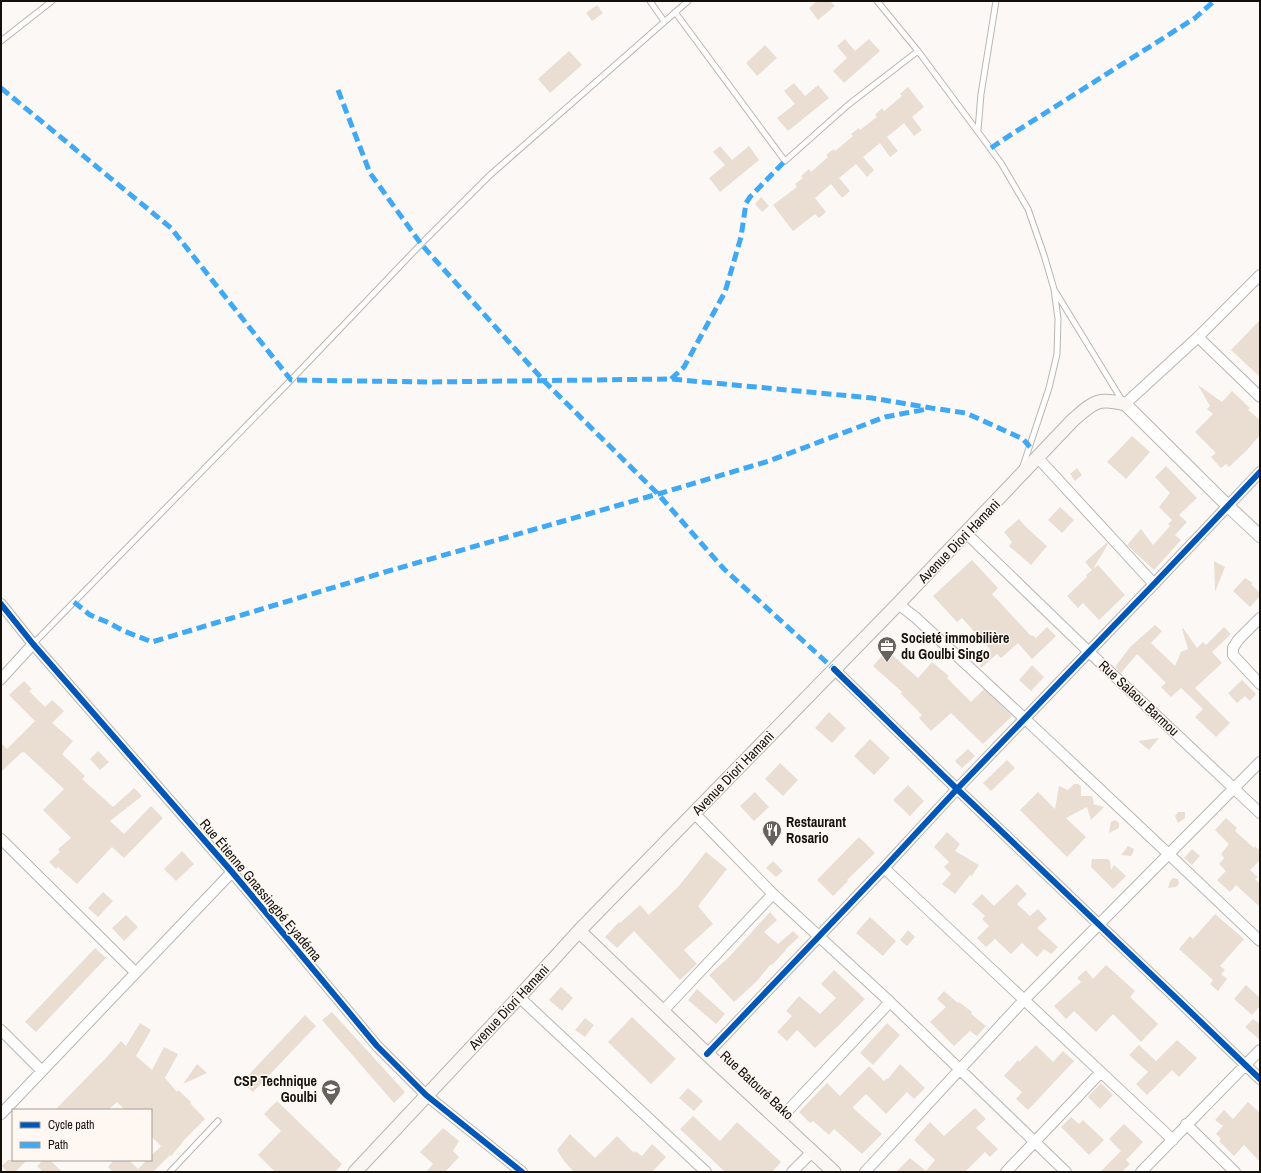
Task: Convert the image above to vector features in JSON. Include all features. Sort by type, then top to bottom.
[{"type":"main road","name":"Avenue Diori Hamani","points":[[355,1172],[579,932],[898,604],[1073,420],[1087,408],[1099,401],[1111,401],[1125,404]]},
{"type":"main road","name":"Rue Batouré Bako","points":[[579,932],[706,1054],[834,1172]]},
{"type":"street","points":[[1260,275],[1198,337],[1125,404],[1260,536]]},
{"type":"street","points":[[1198,337],[1260,398]]},
{"type":"street","points":[[1038,458],[1154,584]]},
{"type":"street","points":[[706,1054],[1260,472]]},
{"type":"street","name":"Rue Salaou Barmou","points":[[966,533],[1089,652],[1260,813]]},
{"type":"street","name":"Rue Étienne Gnassingbé Eyadéma","points":[[1,604],[33,644],[232,872],[377,1046],[426,1095],[522,1172]]},
{"type":"street","points":[[898,604],[920,622],[1025,718],[1260,941]]},
{"type":"street","points":[[1260,618],[1232,648],[1233,655],[1260,684]]},
{"type":"street","points":[[1,679],[33,644]]},
{"type":"street","points":[[834,669],[1260,1079]]},
{"type":"street","points":[[865,1172],[1024,1000],[1168,853],[1260,762]]},
{"type":"street","points":[[694,813],[773,894],[960,1068],[1034,1143],[1066,1172]]},
{"type":"street","points":[[1,839],[135,972]]},
{"type":"street","points":[[884,868],[1173,1140]]},
{"type":"street","points":[[1,1114],[232,872]]},
{"type":"street","points":[[662,1012],[773,894]]},
{"type":"street","points":[[519,997],[706,1172]]},
{"type":"street","points":[[778,1121],[890,1002]]},
{"type":"street","points":[[1,1030],[42,1070]]},
{"type":"street","points":[[1141,1172],[1173,1140],[1186,1124],[1260,1050]]},
{"type":"street","points":[[1006,1172],[1101,1072]]},
{"type":"street","points":[[1186,1124],[1235,1172]]},
{"type":"street","points":[[792,1172],[812,1152]]},
{"type":"lane","points":[[1,41],[52,1]]},
{"type":"lane","points":[[650,1],[664,21]]},
{"type":"lane","points":[[33,644],[291,380],[421,244],[489,176],[688,1]]},
{"type":"lane","points":[[877,1],[918,51],[1001,163],[1028,209],[1054,289],[1058,319],[1057,354],[1049,388],[1019,478]]},
{"type":"lane","points":[[978,130],[996,1]]},
{"type":"lane","points":[[675,12],[785,162],[848,105],[918,51]]},
{"type":"lane","points":[[1054,289],[1125,404]]},
{"type":"lane","points":[[170,1172],[218,1121]]},
{"type":"building","points":[[817,1],[830,1],[835,6],[818,20],[809,8]]},
{"type":"building","points":[[597,5],[603,13],[592,21],[586,13]]},
{"type":"building","points":[[845,39],[855,51],[869,39],[880,51],[844,83],[833,71],[847,58],[837,46]]},
{"type":"building","points":[[765,45],[777,58],[757,76],[746,63]]},
{"type":"building","points":[[569,51],[582,65],[550,93],[538,79]]},
{"type":"building","points":[[794,83],[805,96],[818,85],[829,98],[788,131],[777,118],[795,104],[784,91]]},
{"type":"building","points":[[908,87],[924,107],[912,117],[922,130],[914,136],[904,123],[887,137],[898,151],[890,157],[880,143],[863,157],[874,170],[867,177],[856,164],[839,178],[850,191],[842,198],[831,184],[815,198],[826,212],[819,218],[815,214],[793,231],[773,205],[797,187],[795,184],[803,178],[801,176],[809,169],[811,172],[828,157],[826,155],[834,149],[835,151],[853,136],[851,134],[859,128],[860,130],[877,117],[875,115],[882,108],[884,111],[902,96],[900,94]]},
{"type":"building","points":[[720,146],[732,160],[749,146],[759,160],[720,192],[709,178],[725,165],[713,152]]},
{"type":"building","points":[[761,197],[769,206],[762,212],[755,204]]},
{"type":"building","points":[[1260,320],[1260,377],[1231,350]]},
{"type":"building","points":[[1198,385],[1222,402],[1232,391],[1250,408],[1248,410],[1260,420],[1260,435],[1229,467],[1226,464],[1221,468],[1211,457],[1216,453],[1195,432],[1213,414],[1207,409],[1210,406]]},
{"type":"building","points":[[1132,436],[1150,452],[1126,479],[1107,462]]},
{"type":"building","points":[[1166,466],[1197,498],[1179,515],[1187,522],[1175,535],[1181,540],[1154,570],[1127,545],[1141,529],[1153,545],[1170,526],[1168,524],[1172,520],[1159,507],[1170,493],[1155,477]]},
{"type":"building","points":[[1077,468],[1082,475],[1075,481],[1070,474]]},
{"type":"building","points":[[1060,507],[1074,520],[1062,533],[1048,520]]},
{"type":"building","points":[[1019,519],[1047,546],[1031,565],[1009,546],[1012,542],[1004,532]]},
{"type":"building","points":[[1106,543],[1108,544],[1093,569],[1098,565],[1125,595],[1099,620],[1083,603],[1078,608],[1067,596],[1087,577],[1086,575],[1092,570],[1085,562]]},
{"type":"building","points":[[972,560],[998,588],[992,594],[1031,636],[1032,635],[1036,638],[1047,627],[1056,636],[1032,659],[1018,643],[1001,658],[997,654],[981,668],[980,666],[990,649],[962,618],[957,622],[933,596]]},
{"type":"building","points":[[1214,561],[1225,567],[1215,592],[1215,591]]},
{"type":"building","points":[[1245,578],[1253,583],[1251,584],[1260,593],[1260,596],[1250,607],[1233,591]]},
{"type":"building","points":[[1155,625],[1162,631],[1151,643],[1175,666],[1181,652],[1188,649],[1182,629],[1183,628],[1197,648],[1203,642],[1206,645],[1224,627],[1231,634],[1212,652],[1222,663],[1195,688],[1230,723],[1216,737],[1195,717],[1203,709],[1181,688],[1171,697],[1161,687],[1166,683],[1137,654],[1121,673],[1115,667],[1130,647]]},
{"type":"building","points":[[887,650],[918,678],[932,662],[949,676],[947,678],[971,702],[984,689],[1012,716],[983,744],[951,713],[931,731],[919,718],[922,715],[901,694],[902,692],[873,666]]},
{"type":"building","points":[[1032,665],[1044,677],[1031,691],[1019,680]]},
{"type":"building","points":[[1242,680],[1256,694],[1250,701],[1245,696],[1237,703],[1228,693]]},
{"type":"building","points":[[24,681],[32,689],[29,691],[45,707],[52,700],[64,711],[52,723],[73,741],[62,754],[85,776],[82,779],[113,807],[134,788],[142,796],[110,821],[124,834],[151,806],[163,818],[124,858],[112,847],[77,884],[58,867],[56,869],[49,862],[60,852],[58,849],[71,838],[43,810],[64,789],[24,752],[22,752],[1,772],[1,743],[7,749],[35,721],[9,695]]},
{"type":"building","points":[[829,712],[846,728],[832,743],[815,728]]},
{"type":"building","points":[[1159,738],[1149,750],[1138,741]]},
{"type":"building","points":[[870,739],[890,758],[874,775],[854,756]]},
{"type":"building","points":[[968,749],[975,756],[962,768],[955,761]]},
{"type":"building","points":[[98,751],[109,762],[100,770],[90,759]]},
{"type":"building","points":[[1007,760],[1015,768],[991,791],[983,783]]},
{"type":"building","points":[[780,763],[798,780],[783,796],[765,779]]},
{"type":"building","points":[[1074,784],[1081,786],[1081,796],[1092,796],[1093,804],[1104,807],[1091,820],[1087,807],[1066,818],[1086,837],[1067,857],[1020,810],[1038,792],[1055,809],[1059,786],[1068,790]]},
{"type":"building","points":[[908,785],[924,801],[910,816],[893,800]]},
{"type":"building","points":[[755,792],[769,807],[754,821],[740,806]]},
{"type":"building","points":[[1178,812],[1185,812],[1185,818],[1178,823],[1175,816]]},
{"type":"building","points":[[1226,818],[1237,828],[1235,831],[1254,848],[1255,846],[1260,851],[1260,860],[1250,870],[1258,877],[1255,879],[1260,884],[1260,907],[1236,885],[1230,892],[1217,880],[1226,871],[1219,864],[1224,858],[1221,854],[1229,844],[1215,830]]},
{"type":"building","points":[[1115,820],[1119,823],[1119,828],[1109,833],[1111,822]]},
{"type":"building","points":[[947,832],[960,844],[955,851],[979,865],[972,876],[970,875],[955,894],[942,884],[951,874],[944,867],[949,862],[934,847]]},
{"type":"building","points":[[859,837],[875,853],[833,896],[817,880]]},
{"type":"building","points":[[1128,846],[1134,849],[1131,856],[1121,855]]},
{"type":"building","points":[[1192,849],[1200,856],[1192,865],[1184,858]]},
{"type":"building","points":[[182,851],[194,864],[176,881],[164,869]]},
{"type":"building","points":[[706,852],[727,869],[698,906],[713,924],[684,950],[697,964],[680,980],[634,931],[617,948],[605,937],[619,922],[620,923],[640,905],[649,915],[679,886]]},
{"type":"building","points":[[1092,859],[1108,859],[1110,861],[1111,870],[1114,865],[1126,876],[1113,889],[1091,867]]},
{"type":"building","points":[[773,861],[783,871],[776,877],[766,868]]},
{"type":"building","points":[[1173,878],[1178,879],[1179,884],[1176,887],[1168,888],[1170,881]]},
{"type":"building","points":[[1017,884],[1027,894],[1017,904],[1030,916],[1038,909],[1047,919],[1037,928],[1058,947],[1051,954],[1044,949],[1037,957],[1022,943],[1011,954],[995,939],[986,947],[977,938],[989,926],[982,919],[985,916],[972,904],[982,894],[994,906]]},
{"type":"building","points":[[103,892],[113,901],[98,917],[88,908]]},
{"type":"building","points":[[770,912],[777,920],[764,932],[778,944],[793,931],[799,937],[772,965],[771,964],[756,982],[734,1002],[709,975],[729,957]]},
{"type":"building","points":[[1215,914],[1244,939],[1220,966],[1225,970],[1221,974],[1227,979],[1218,991],[1210,984],[1213,980],[1179,949],[1190,936],[1193,939]]},
{"type":"building","points":[[126,915],[138,927],[124,941],[112,928]]},
{"type":"building","points":[[870,917],[896,941],[883,956],[856,933]]},
{"type":"building","points":[[908,930],[915,937],[907,946],[900,940]]},
{"type":"building","points":[[95,948],[106,958],[36,1032],[25,1022]]},
{"type":"building","points":[[1106,965],[1135,991],[1130,997],[1158,1024],[1141,1042],[1113,1014],[1096,1032],[1074,1011],[1066,1019],[1054,1006],[1081,982],[1077,978],[1086,970],[1093,979]]},
{"type":"building","points":[[834,970],[865,999],[815,1048],[797,1030],[787,1041],[777,1032],[792,1016],[786,1011],[799,996],[820,1014],[836,998],[821,984]]},
{"type":"building","points":[[1246,985],[1260,998],[1260,1006],[1252,1015],[1234,999]]},
{"type":"building","points":[[561,987],[573,998],[562,1011],[549,1000]]},
{"type":"building","points":[[697,989],[725,1014],[716,1024],[688,1000]]},
{"type":"building","points":[[944,991],[972,1012],[971,1014],[986,1026],[977,1036],[970,1031],[954,1046],[930,1022],[946,1007],[937,999]]},
{"type":"building","points":[[332,1012],[405,1092],[394,1103],[322,1020]]},
{"type":"building","points":[[305,1015],[316,1026],[253,1092],[242,1082]]},
{"type":"building","points":[[632,1017],[676,1059],[651,1084],[608,1042]]},
{"type":"building","points":[[585,1018],[594,1025],[585,1037],[575,1030]]},
{"type":"building","points":[[1253,1019],[1260,1024],[1260,1040],[1245,1027]]},
{"type":"building","points":[[140,1023],[151,1030],[136,1056],[152,1070],[164,1047],[178,1054],[165,1078],[177,1092],[178,1090],[191,1102],[190,1103],[205,1119],[182,1142],[171,1156],[170,1155],[153,1172],[113,1172],[108,1167],[113,1161],[130,1161],[138,1169],[146,1161],[152,1161],[152,1155],[161,1146],[152,1137],[152,1109],[124,1109],[117,1102],[109,1109],[56,1109],[121,1041],[126,1046]]},
{"type":"building","points":[[887,1023],[900,1035],[873,1065],[860,1053]]},
{"type":"building","points":[[1177,1040],[1197,1058],[1179,1077],[1172,1070],[1147,1095],[1136,1084],[1148,1072],[1129,1055],[1139,1045],[1156,1061]]},
{"type":"building","points":[[1036,1045],[1053,1062],[1063,1051],[1074,1061],[1028,1110],[1016,1099],[1022,1092],[1004,1076],[1018,1060],[1019,1062]]},
{"type":"building","points":[[197,1064],[207,1073],[183,1084]]},
{"type":"building","points":[[900,1064],[925,1088],[914,1099],[907,1092],[886,1114],[866,1094],[853,1107],[882,1134],[862,1154],[834,1129],[829,1135],[813,1121],[810,1123],[799,1112],[827,1083],[840,1096],[869,1066],[884,1081],[887,1078],[888,1079]]},
{"type":"building","points":[[1101,1083],[1113,1095],[1100,1109],[1088,1097]]},
{"type":"building","points":[[688,1088],[703,1101],[694,1111],[679,1098]]},
{"type":"building","points":[[277,1101],[342,1164],[335,1172],[275,1172],[258,1155],[281,1131],[264,1114]]},
{"type":"building","points":[[1248,1102],[1260,1113],[1260,1162],[1244,1145],[1234,1156],[1219,1141],[1221,1139],[1216,1134],[1223,1126],[1215,1120],[1224,1110],[1233,1119]]},
{"type":"building","points":[[975,1108],[986,1119],[976,1128],[998,1149],[990,1157],[985,1152],[965,1172],[896,1172],[910,1158],[926,1171],[935,1160],[914,1140],[930,1122],[944,1136]]},
{"type":"building","points":[[693,1116],[720,1141],[737,1122],[781,1162],[772,1172],[725,1172],[680,1129]]},
{"type":"building","points":[[1071,1117],[1079,1124],[1083,1120],[1104,1140],[1089,1155],[1061,1127]]},
{"type":"building","points":[[1124,1124],[1143,1142],[1126,1160],[1130,1164],[1122,1172],[1100,1172],[1121,1151],[1109,1139]]},
{"type":"building","points":[[443,1128],[459,1141],[453,1151],[459,1157],[445,1172],[426,1172],[433,1164],[420,1152]]},
{"type":"building","points":[[570,1134],[595,1158],[617,1136],[634,1153],[635,1151],[642,1156],[652,1144],[666,1157],[652,1172],[574,1172],[557,1150]]},
{"type":"building","points":[[8,1160],[26,1161],[15,1172],[7,1172],[2,1166]]},
{"type":"building","points":[[42,1161],[51,1161],[62,1172],[43,1172],[37,1166]]},
{"type":"marked path","points":[[991,148],[1195,18],[1214,1]]},
{"type":"marked path","points":[[1,88],[171,228],[291,380],[431,382],[671,379],[872,398],[966,413],[1023,439],[1030,447]]},
{"type":"marked path","points":[[338,90],[370,173],[421,244],[544,381],[658,494],[724,569],[834,669]]},
{"type":"marked path","points":[[671,379],[684,367],[725,292],[741,237],[746,203],[785,161]]},
{"type":"marked path","points":[[74,602],[90,615],[152,642],[385,572],[769,461],[885,417],[927,409]]},
{"type":"cycle path","points":[[707,1054],[957,789],[1260,472]]},
{"type":"cycle path","points":[[1,604],[33,644],[232,872],[377,1046],[426,1095],[522,1172]]},
{"type":"cycle path","points":[[834,669],[1260,1079]]},
{"type":"place","name":"Societé immobilière du Goulbi Singo","points":[[887,663]]},
{"type":"place","name":"Restaurant Rosario","points":[[772,847]]},
{"type":"place","name":"CSP Technique Goulbi","points":[[331,1106]]}]
